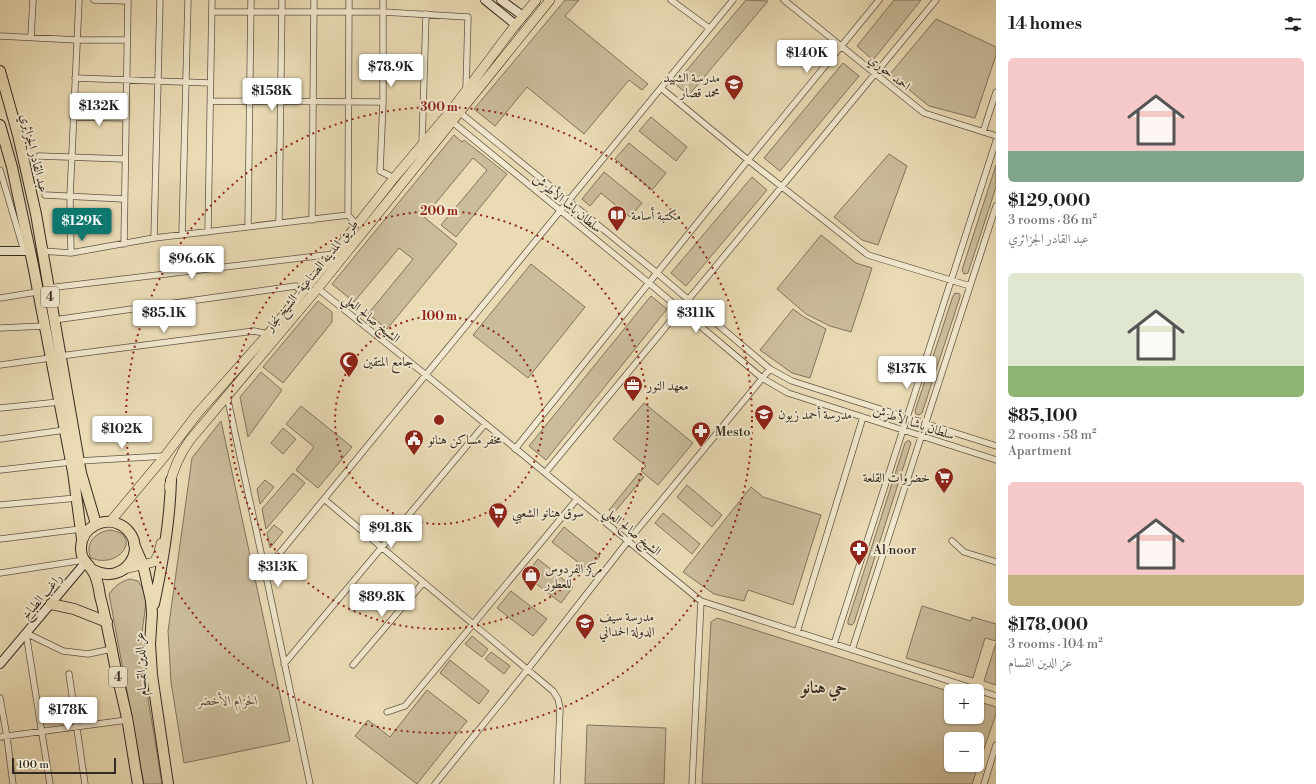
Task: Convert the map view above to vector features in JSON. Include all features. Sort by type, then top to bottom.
[{"type":"highway","name":"عبد القادر الجزائري","points":[[0,71],[18,135],[36,214],[54,320],[55,357],[65,430],[75,462],[81,473],[96,524]]},
{"type":"highway","name":"عبد القادر الجزائري","points":[[0,125],[12,167],[27,251],[44,326],[55,357],[75,462],[82,534]]},
{"type":"highway","points":[[152,613],[166,548],[171,480]]},
{"type":"highway","points":[[110,522],[123,526],[128,531],[134,544],[133,558],[125,569],[112,574],[99,573],[87,564],[81,550],[82,534],[96,524],[110,522]]},
{"type":"highway","name":"عز الدين القسام","points":[[134,544],[144,565],[150,590],[152,613],[150,644],[152,675],[168,784]]},
{"type":"highway","name":"عز الدين القسام","points":[[87,564],[97,582],[107,622],[127,720],[138,784]]},
{"type":"highway","points":[[51,604],[74,609],[107,622]]},
{"type":"main road","points":[[485,0],[516,24]]},
{"type":"main road","points":[[456,110],[466,90],[536,0]]},
{"type":"main road","name":"طريق المدينة الصناعية- الشيخ نجار","points":[[125,569],[154,562],[158,555],[171,480],[176,464],[184,448],[318,288],[448,119],[550,0]]},
{"type":"main road","points":[[505,2],[523,16]]},
{"type":"main road","points":[[110,522],[165,456],[197,414],[302,293],[422,144],[448,119]]},
{"type":"main road","points":[[0,251],[27,251]]},
{"type":"main road","name":"راغب الطباخ","points":[[0,664],[87,564]]},
{"type":"street","points":[[31,38],[33,0]]},
{"type":"street","points":[[71,253],[70,196],[79,0]]},
{"type":"street","points":[[94,0],[128,1],[124,244]]},
{"type":"street","points":[[154,238],[160,0]]},
{"type":"street","points":[[182,235],[188,0]]},
{"type":"street","points":[[208,232],[212,0]]},
{"type":"street","points":[[248,227],[251,0]]},
{"type":"street","points":[[279,223],[282,0]]},
{"type":"street","points":[[312,220],[314,0]]},
{"type":"street","points":[[349,0],[348,215],[357,225]]},
{"type":"street","points":[[383,0],[380,171],[394,178]]},
{"type":"street","points":[[671,0],[710,28]]},
{"type":"street","points":[[265,571],[733,0]]},
{"type":"street","name":"احمد حوري","points":[[784,0],[924,114],[996,136]]},
{"type":"street","points":[[515,449],[879,0]]},
{"type":"street","points":[[545,473],[936,0]]},
{"type":"street","points":[[212,12],[383,12],[468,17],[466,90]]},
{"type":"street","points":[[422,144],[426,14]]},
{"type":"street","points":[[0,36],[77,40],[127,40]]},
{"type":"street","points":[[75,78],[210,83]]},
{"type":"street","points":[[661,88],[748,160],[868,255],[970,286]]},
{"type":"street","points":[[983,132],[996,92]]},
{"type":"street","points":[[211,101],[382,102]]},
{"type":"street","name":"سلطان باشا الأطرش","points":[[456,110],[657,273],[770,368],[792,381],[996,446]]},
{"type":"street","points":[[73,117],[126,118]]},
{"type":"street","name":"سلطان باشا الأطرش","points":[[448,119],[649,283],[762,378],[788,392],[996,460]]},
{"type":"street","points":[[834,644],[996,141]]},
{"type":"street","points":[[39,156],[125,159]]},
{"type":"street","points":[[0,170],[27,251]]},
{"type":"street","points":[[45,195],[124,199]]},
{"type":"street","points":[[852,650],[996,206]]},
{"type":"street","points":[[42,251],[71,253],[154,238],[348,215]]},
{"type":"street","points":[[48,288],[334,254]]},
{"type":"street","name":"الشيخ صالح العلي","points":[[310,282],[426,375],[701,601],[996,696]]},
{"type":"street","points":[[54,320],[296,286],[302,293]]},
{"type":"street","points":[[0,298],[37,292]]},
{"type":"street","points":[[0,328],[44,326]]},
{"type":"street","points":[[0,365],[254,331],[268,334]]},
{"type":"street","points":[[435,784],[528,669],[628,541],[770,368]]},
{"type":"street","points":[[227,396],[310,784]]},
{"type":"street","points":[[0,408],[60,402]]},
{"type":"street","points":[[797,632],[863,417]]},
{"type":"street","points":[[284,664],[485,424]]},
{"type":"street","points":[[0,439],[65,430]]},
{"type":"street","points":[[0,470],[75,462],[165,456]]},
{"type":"street","points":[[0,505],[78,498]]},
{"type":"street","points":[[324,499],[553,691],[558,699],[560,708],[557,784]]},
{"type":"street","points":[[387,712],[405,706],[577,499]]},
{"type":"street","points":[[0,539],[82,534]]},
{"type":"street","points":[[952,541],[964,552],[996,562]]},
{"type":"street","points":[[0,573],[87,564]]},
{"type":"street","points":[[353,665],[423,583]]},
{"type":"street","points":[[692,784],[701,601]]},
{"type":"street","points":[[26,633],[63,651],[88,654],[112,649]]},
{"type":"street","points":[[26,633],[50,784]]},
{"type":"street","points":[[69,674],[85,784]]},
{"type":"street","points":[[0,698],[13,784]]},
{"type":"street","points":[[0,738],[127,720]]},
{"type":"street","points":[[984,784],[996,745]]},
{"type":"green space","points":[[565,0],[579,0],[565,16],[648,84],[642,90],[629,80],[584,134],[527,87],[495,126],[474,109]]},
{"type":"green space","points":[[746,0],[768,1],[689,95],[675,84]]},
{"type":"green space","points":[[894,0],[921,0],[873,60],[857,46]]},
{"type":"green space","points":[[936,19],[996,47],[996,55],[975,118],[929,106],[890,74]]},
{"type":"green space","points":[[843,63],[859,76],[780,171],[764,158]]},
{"type":"green space","points":[[651,117],[687,147],[676,161],[639,131]]},
{"type":"green space","points":[[454,135],[462,142],[464,140],[507,174],[456,237],[441,225],[487,170],[473,158],[424,217],[457,244],[387,329],[368,314],[413,259],[399,248],[354,302],[332,284]]},
{"type":"green space","points":[[629,143],[666,173],[652,190],[615,159]]},
{"type":"green space","points":[[889,154],[907,166],[878,245],[862,240],[834,217]]},
{"type":"green space","points":[[996,165],[996,187],[968,273],[964,274],[962,270]]},
{"type":"green space","points":[[604,172],[642,203],[630,217],[601,193],[590,206],[582,199]]},
{"type":"green space","points":[[752,177],[767,190],[686,286],[671,273]]},
{"type":"green space","points":[[821,235],[856,263],[872,268],[851,332],[830,326],[806,314],[777,289]]},
{"type":"green space","points":[[531,264],[585,307],[528,378],[473,335]]},
{"type":"green space","points":[[955,293],[960,294],[960,297],[922,413],[919,415],[916,414],[915,411]]},
{"type":"green space","points":[[651,296],[667,309],[546,460],[529,446]]},
{"type":"green space","points":[[318,301],[332,312],[332,322],[283,383],[263,367]]},
{"type":"green space","points":[[793,309],[826,329],[810,378],[792,373],[760,350]]},
{"type":"green space","points":[[261,372],[282,390],[248,437],[240,397]]},
{"type":"green space","points":[[644,403],[693,443],[658,485],[641,471],[646,466],[613,439]]},
{"type":"green space","points":[[301,406],[352,447],[318,488],[296,470],[314,447],[286,424]]},
{"type":"green space","name":"الحزام الأخضر","points":[[221,421],[290,741],[184,763],[171,682],[168,631],[192,458]]},
{"type":"green space","points":[[283,428],[296,439],[283,454],[271,443]]},
{"type":"green space","points":[[910,441],[911,443],[854,623],[852,625],[848,624],[905,443]]},
{"type":"green space","points":[[293,473],[305,483],[266,529],[262,509]]},
{"type":"green space","points":[[639,473],[644,477],[613,514],[609,510]]},
{"type":"green space","points":[[265,480],[274,487],[260,504],[257,489]]},
{"type":"green space","points":[[687,485],[722,515],[712,527],[677,497]]},
{"type":"green space","points":[[751,487],[763,497],[821,515],[793,605],[748,590],[744,601],[714,594],[683,572]]},
{"type":"green space","points":[[663,513],[700,544],[692,554],[655,523]]},
{"type":"green space","points":[[274,525],[283,532],[270,548],[267,533]]},
{"type":"green space","points":[[564,527],[600,556],[588,570],[552,542]]},
{"type":"green space","points":[[110,530],[120,533],[125,538],[126,544],[124,550],[111,559],[101,560],[91,558],[89,553],[90,543],[100,533]]},
{"type":"green space","points":[[538,559],[573,587],[561,603],[525,575]]},
{"type":"green space","points":[[130,579],[138,581],[147,595],[142,633],[148,698],[162,784],[144,784],[109,594],[118,585]]},
{"type":"green space","points":[[511,591],[547,619],[533,636],[497,608]]},
{"type":"green space","points":[[922,606],[971,621],[972,617],[996,624],[996,641],[985,638],[973,678],[906,658]]},
{"type":"green space","points":[[717,618],[944,690],[944,724],[984,724],[984,703],[996,707],[996,714],[984,749],[984,732],[944,732],[944,772],[976,772],[972,784],[702,784],[711,622]]},
{"type":"green space","points":[[472,636],[488,649],[482,657],[465,644]]},
{"type":"green space","points":[[996,643],[996,685],[984,681]]},
{"type":"green space","points":[[491,652],[510,666],[504,674],[485,659]]},
{"type":"green space","points":[[450,660],[489,691],[479,704],[440,673]]},
{"type":"green space","points":[[427,690],[467,721],[417,784],[355,736],[368,720],[390,737]]},
{"type":"green space","points":[[587,725],[666,728],[664,784],[585,784]]},
{"type":"place","name":"مدرسة الشهيد محمد قصار","points":[[734,101]]},
{"type":"place","name":"مكتبة أسامة","points":[[617,232]]},
{"type":"place","name":"جامع المتقين","points":[[349,378]]},
{"type":"place","name":"معهد النور","points":[[633,402]]},
{"type":"place","name":"مدرسة أحمد زيون","points":[[764,431]]},
{"type":"place","name":"Mesto","points":[[701,448]]},
{"type":"place","name":"مخفر مساكن هنانو","points":[[414,456]]},
{"type":"place","name":"خضروات القلعة","points":[[944,494]]},
{"type":"place","name":"سوق هنانو الشعبي","points":[[498,529]]},
{"type":"place","name":"Al noor","points":[[859,566]]},
{"type":"place","name":"مركز الفردوس للعطور","points":[[531,592]]},
{"type":"place","name":"مدرسة سيف الدولة الحمداني","points":[[585,640]]},
{"type":"district","name":"حي هنانو","points":[[824,687]]}]
